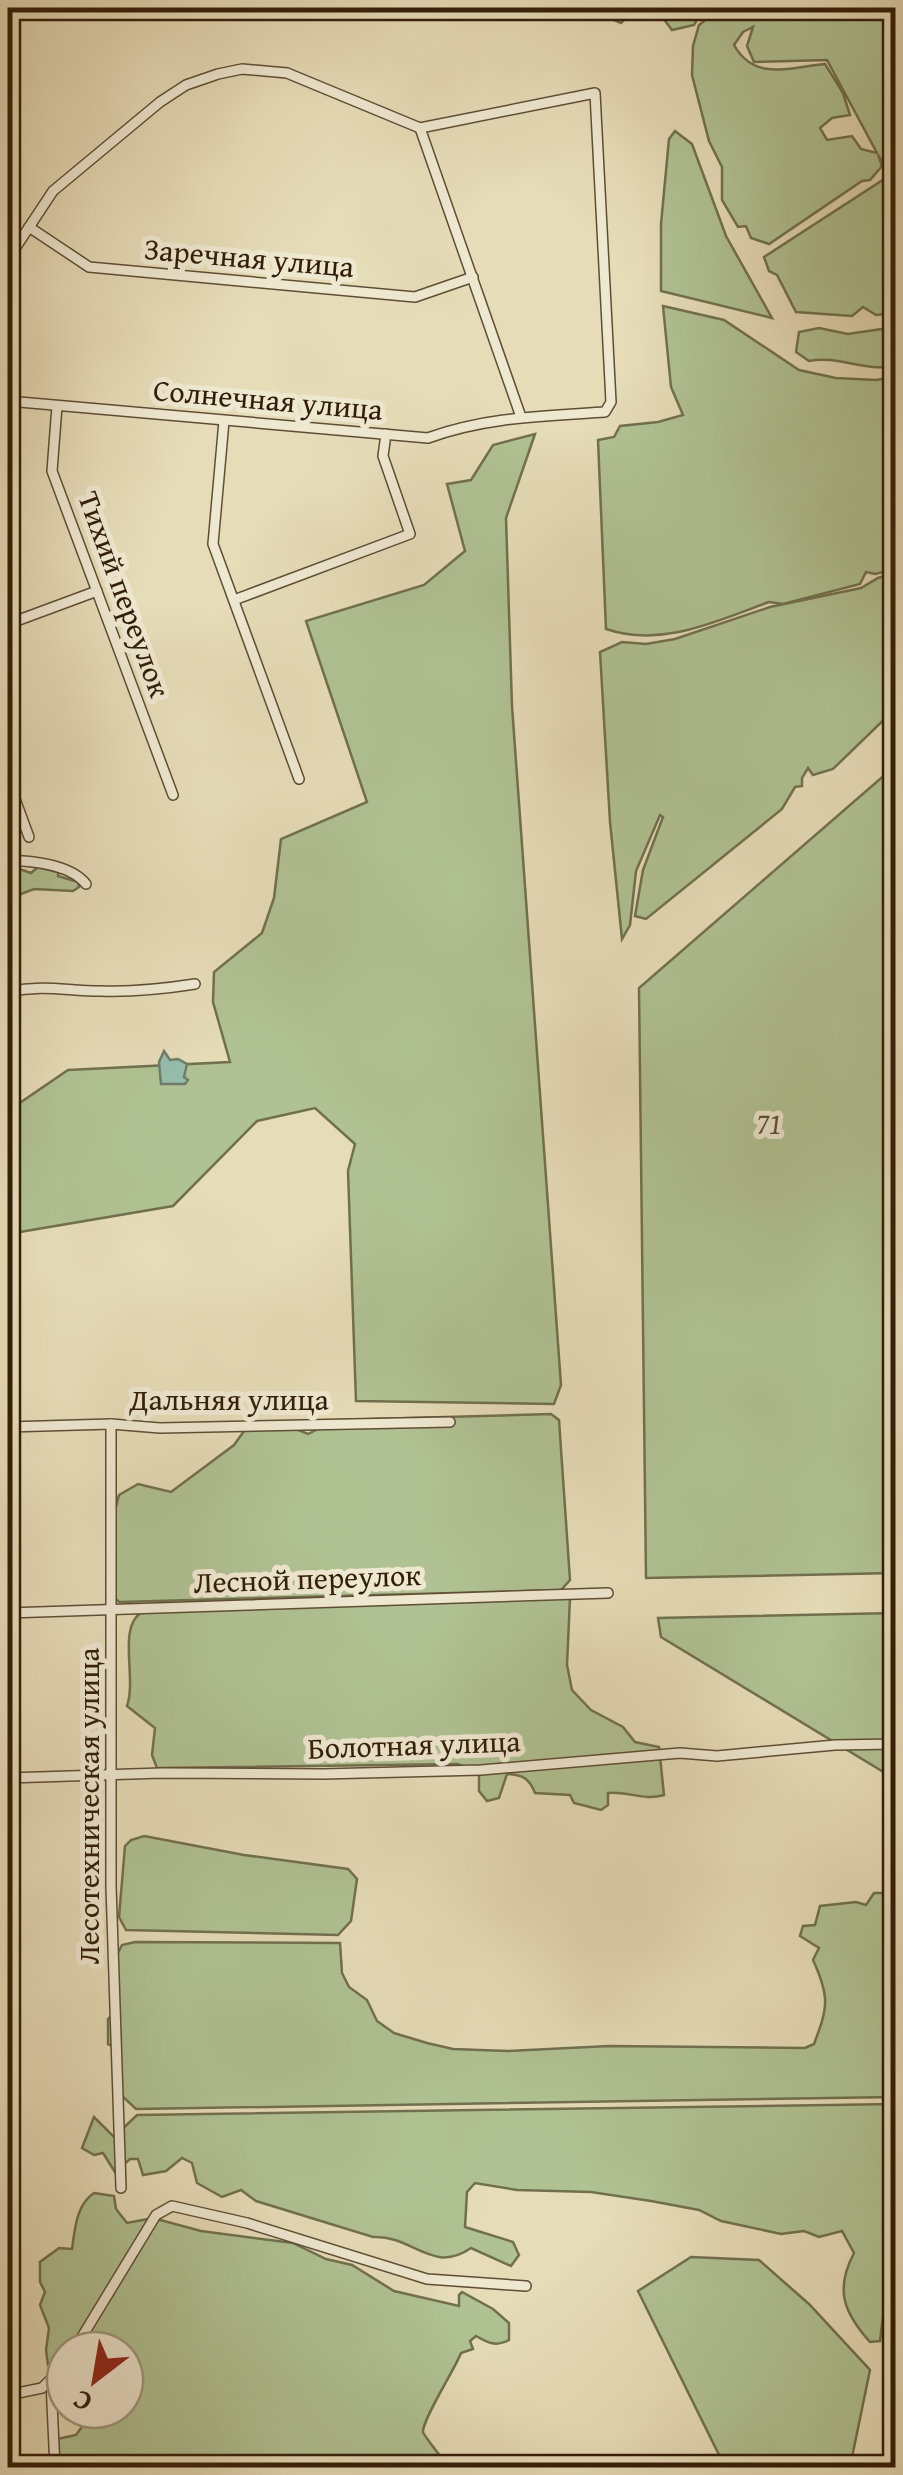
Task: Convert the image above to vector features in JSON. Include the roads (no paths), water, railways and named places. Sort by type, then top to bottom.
[{"type":"street","points":[[8,259],[53,192],[160,102],[186,85],[218,74],[242,69],[287,73],[420,128],[522,417]]},
{"type":"street","name":"Солнечная улица","points":[[8,401],[428,438],[463,425],[605,412],[609,408],[595,93],[420,128]]},
{"type":"street","name":"Заречная улица","points":[[29,228],[89,267],[414,297],[473,277]]},
{"type":"street","name":"Тихий переулок","points":[[57,406],[52,471],[172,795]]},
{"type":"street","points":[[224,420],[212,544],[299,779]]},
{"type":"street","points":[[234,600],[410,534],[383,456],[386,434]]},
{"type":"street","points":[[8,624],[97,591]]},
{"type":"street","points":[[8,780],[29,837]]},
{"type":"street","points":[[8,860],[66,870],[86,884]]},
{"type":"street","points":[[8,992],[48,985],[95,991],[149,991],[195,984]]},
{"type":"street","name":"Дальняя улица","points":[[8,1427],[450,1422]]},
{"type":"street","name":"Лесотехническая улица","points":[[111,1424],[111,1886],[121,2188]]},
{"type":"street","name":"Лесной переулок","points":[[8,1613],[608,1593]]},
{"type":"street","name":"Болотная улица","points":[[8,1778],[482,1770],[680,1754],[717,1756],[835,1745],[896,1744]]},
{"type":"street","points":[[86,2330],[156,2215],[172,2206],[247,2223],[427,2279],[526,2286]]},
{"type":"street","points":[[8,2394],[45,2385]]},
{"type":"street","points":[[53,2430],[55,2468]]},
{"type":"park label","name":"71","points":[[769,1123]]}]
